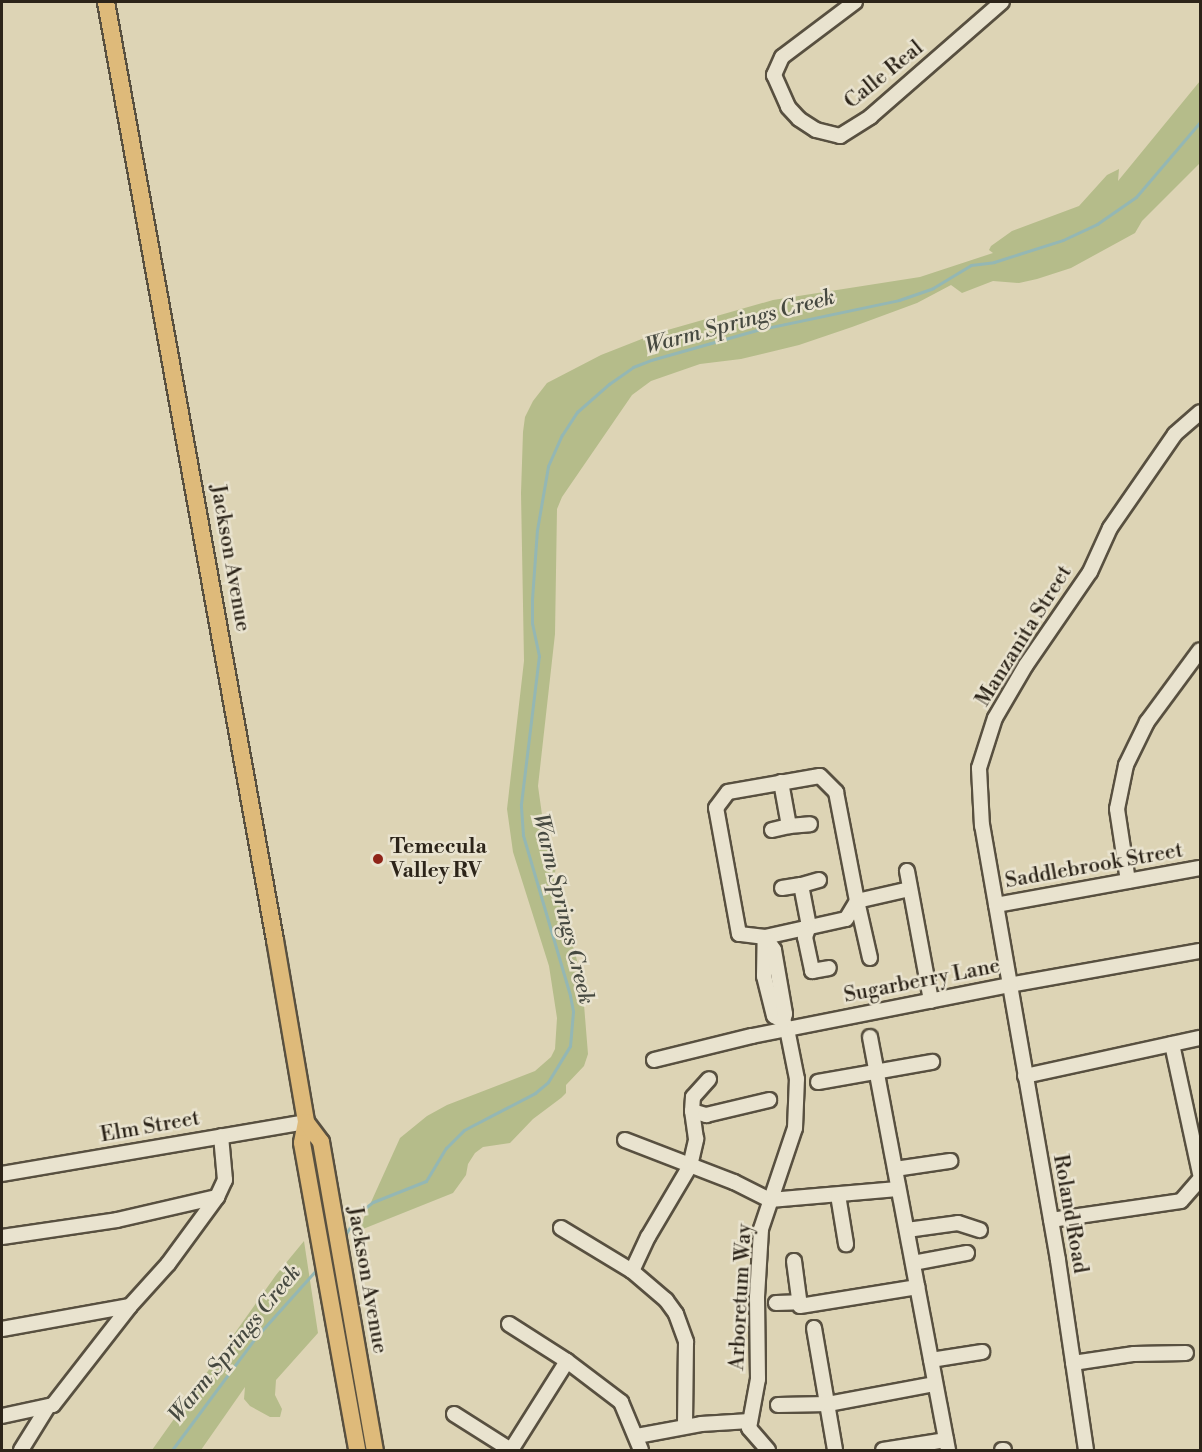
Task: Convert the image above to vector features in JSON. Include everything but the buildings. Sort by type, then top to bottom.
[{"type":"main road","name":"Jackson Avenue","points":[[106,2],[199,509],[306,1122],[302,1143],[357,1450]]},
{"type":"main road","name":"Jackson Avenue","points":[[306,1122],[321,1142],[333,1221],[375,1450]]},
{"type":"street","name":"Calle Real","points":[[855,2],[782,57],[774,75],[788,107],[800,119],[816,130],[840,136],[870,117],[1002,2]]},
{"type":"street","name":"Manzanita Street","points":[[1010,985],[982,826],[979,768],[996,718],[1026,665],[1089,572],[1110,528],[1175,435],[1200,412]]},
{"type":"street","points":[[1128,881],[1116,809],[1126,765],[1147,722],[1200,650]]},
{"type":"street","points":[[870,958],[857,901],[836,792],[820,776],[728,792],[716,808],[739,934],[765,937],[846,919],[857,901],[910,889]]},
{"type":"street","points":[[781,782],[789,826]]},
{"type":"street","points":[[772,830],[810,824]]},
{"type":"street","name":"Saddlebrook Street","points":[[996,905],[1200,868]]},
{"type":"street","points":[[907,871],[931,1001]]},
{"type":"street","points":[[782,888],[819,880]]},
{"type":"street","points":[[801,885],[808,926],[805,937],[812,971],[829,968]]},
{"type":"street","name":"Arboretum Way","points":[[750,1425],[758,1380],[757,1297],[761,1229],[795,1128],[797,1079],[785,1025],[774,950],[765,937]]},
{"type":"street","name":"Sugarberry Lane","points":[[654,1060],[785,1025],[931,1001],[1200,951]]},
{"type":"street","name":"Roland Road","points":[[1010,985],[1051,1220],[1086,1450]]},
{"type":"street","points":[[870,1036],[947,1445],[890,1450]]},
{"type":"street","points":[[1025,1076],[1200,1038]]},
{"type":"street","points":[[1172,1044],[1200,1174]]},
{"type":"street","points":[[818,1082],[932,1062]]},
{"type":"street","points":[[632,1271],[648,1236],[690,1162],[696,1139],[692,1111],[693,1097],[709,1078]]},
{"type":"street","points":[[692,1111],[706,1115],[769,1100]]},
{"type":"street","name":"Elm Street","points":[[2,1174],[306,1122]]},
{"type":"street","points":[[2,1416],[53,1405],[130,1306],[168,1264],[217,1197],[225,1180],[221,1136]]},
{"type":"street","points":[[625,1140],[690,1162],[770,1200],[898,1189]]},
{"type":"street","points":[[895,1169],[950,1161]]},
{"type":"street","points":[[1051,1220],[1181,1201],[1200,1179]]},
{"type":"street","points":[[838,1195],[846,1244]]},
{"type":"street","points":[[2,1237],[117,1220],[217,1197]]},
{"type":"street","points":[[907,1230],[958,1223],[980,1230]]},
{"type":"street","points":[[561,1228],[632,1271],[666,1299],[676,1314],[686,1342],[686,1420]]},
{"type":"street","points":[[913,1263],[967,1252]]},
{"type":"street","points":[[794,1261],[801,1306],[917,1287]]},
{"type":"street","points":[[776,1304],[800,1302]]},
{"type":"street","points":[[2,1329],[130,1306]]},
{"type":"street","points":[[509,1324],[567,1361],[621,1402],[641,1450]]},
{"type":"street","points":[[814,1328],[835,1450]]},
{"type":"street","points":[[931,1360],[982,1352]]},
{"type":"street","points":[[1073,1363],[1134,1354],[1186,1353]]},
{"type":"street","points":[[454,1414],[511,1450],[567,1361]]},
{"type":"street","points":[[778,1405],[828,1404],[935,1384]]},
{"type":"street","points":[[21,1450],[46,1408]]},
{"type":"street","points":[[637,1436],[686,1420],[724,1421],[750,1425],[768,1450]]},
{"type":"green space","points":[[1200,81],[1200,163],[1142,221],[1135,233],[1071,268],[1037,279],[1019,283],[993,281],[962,293],[951,285],[917,303],[852,327],[799,345],[741,359],[700,364],[651,381],[632,395],[562,497],[557,509],[555,634],[538,786],[544,829],[556,865],[554,881],[561,904],[561,924],[574,949],[582,980],[588,1054],[584,1066],[566,1085],[566,1093],[533,1119],[510,1143],[483,1147],[475,1153],[468,1164],[466,1175],[453,1193],[358,1231],[400,1138],[427,1116],[447,1105],[535,1071],[551,1057],[555,1049],[557,1018],[549,966],[513,852],[507,809],[524,661],[521,493],[523,432],[525,417],[533,401],[547,383],[601,355],[657,333],[773,300],[920,277],[993,253],[989,250],[991,246],[1012,231],[1079,206],[1107,175],[1119,169],[1118,181]]},
{"type":"green space","points":[[304,1241],[318,1333],[276,1380],[275,1395],[282,1409],[280,1417],[270,1417],[250,1406],[244,1399],[245,1387],[201,1450],[152,1450],[276,1275]]},
{"type":"waterway","name":"Warm Springs Creek","points":[[345,1235],[360,1212],[373,1202],[426,1181],[446,1148],[464,1130],[535,1093],[548,1082],[570,1046],[573,1011],[570,995],[523,835],[521,804],[539,656],[532,623],[537,530],[548,466],[562,435],[577,412],[633,367],[651,360],[757,330],[899,300],[933,288],[971,265],[994,262],[1063,240],[1097,224],[1136,197],[1200,122]]},
{"type":"waterway","name":"Warm Springs Creek","points":[[172,1450],[256,1337],[318,1268]]},
{"type":"place","name":"Temecula Valley RV","points":[[378,859]]}]
